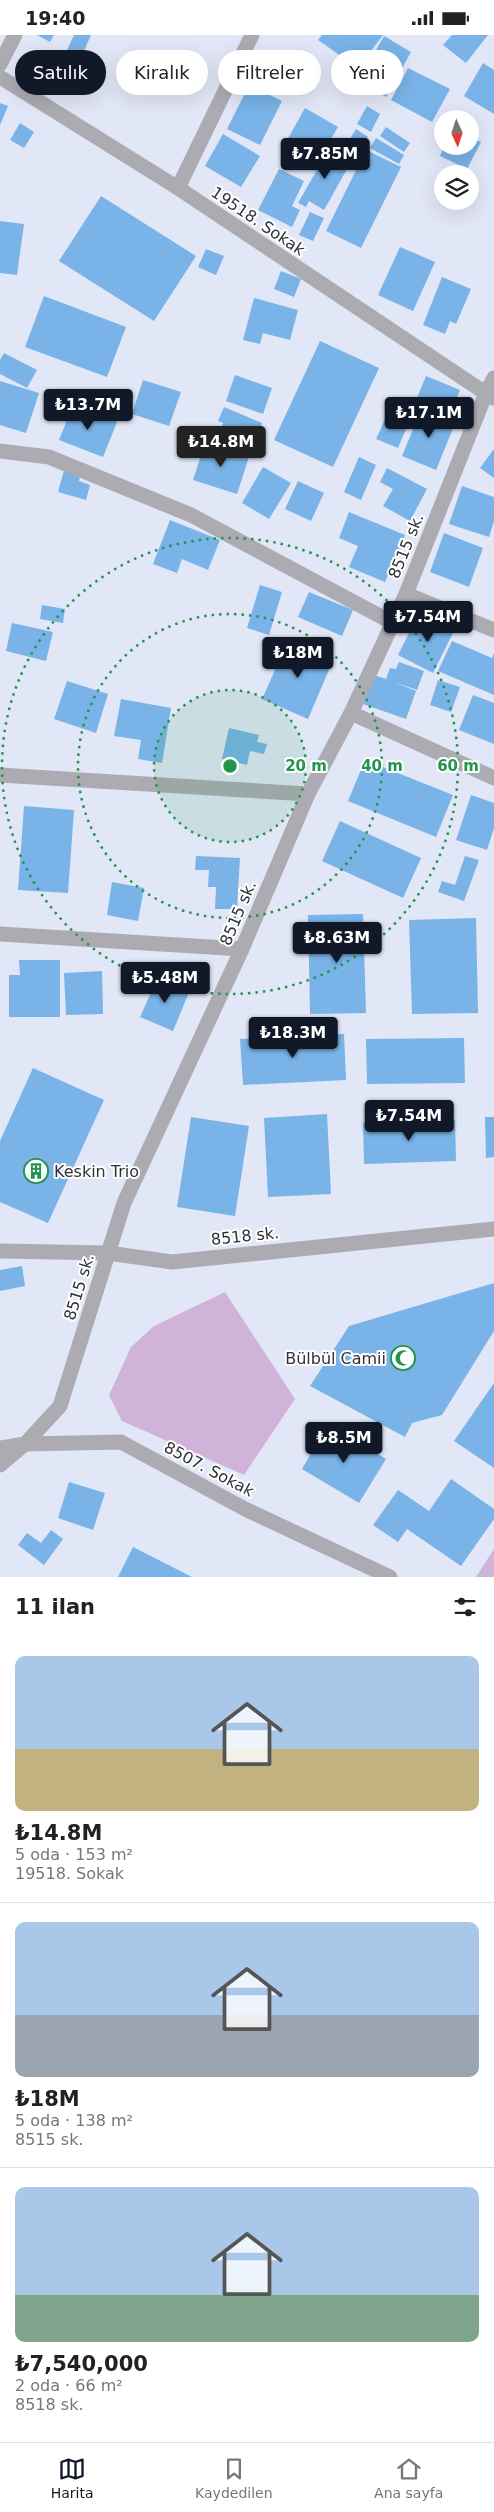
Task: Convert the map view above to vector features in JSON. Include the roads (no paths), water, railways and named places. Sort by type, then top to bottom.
[{"type":"street","points":[[0,64],[15,35]]},
{"type":"street","points":[[178,188],[252,35]]},
{"type":"street","name":"19518. Sokak","points":[[0,77],[178,188],[490,396]]},
{"type":"street","name":"8515 sk.","points":[[0,1465],[24,1444],[60,1406],[124,1203],[242,949],[308,794],[351,713],[393,623],[490,396],[494,378]]},
{"type":"street","points":[[0,451],[49,457],[191,515],[393,623]]},
{"type":"street","points":[[406,594],[494,629]]},
{"type":"street","points":[[351,713],[494,778]]},
{"type":"street","points":[[0,775],[308,794]]},
{"type":"street","points":[[0,933],[242,949]]},
{"type":"street","name":"8518 sk.","points":[[0,1251],[108,1253],[172,1262],[494,1229]]},
{"type":"street","name":"8507. Sokak","points":[[0,1448],[24,1444],[121,1442],[246,1509],[390,1577]]},
{"type":"place","name":"Keskin Trio","points":[[36,1171]]},
{"type":"place","name":"Bülbül Camii","points":[[403,1358]]}]
